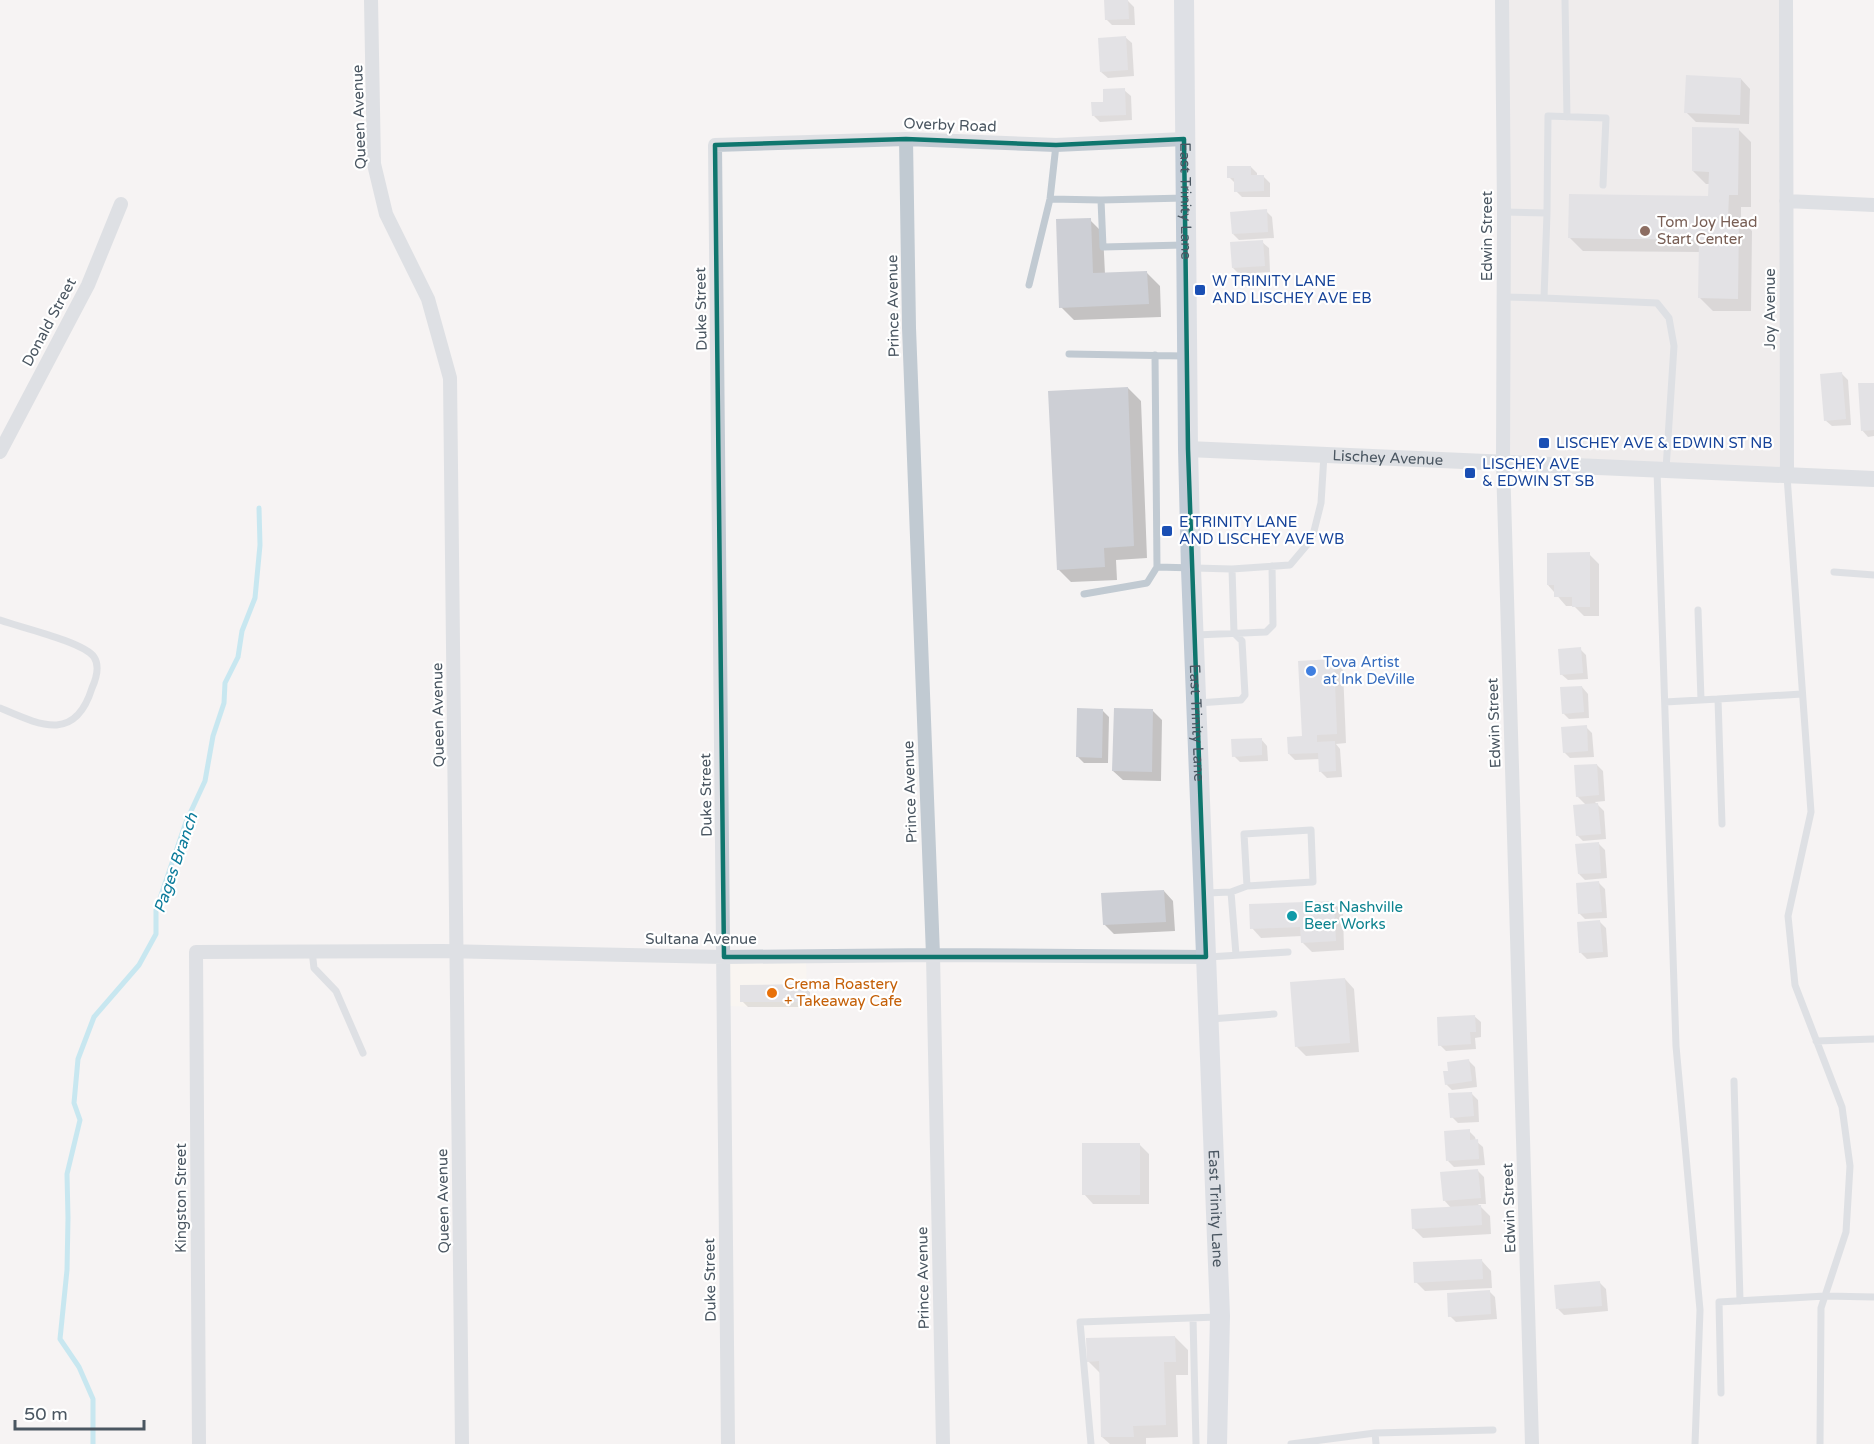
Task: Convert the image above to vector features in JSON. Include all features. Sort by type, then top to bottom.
[{"type":"main road","name":"East Trinity Lane","points":[[1184,0],[1188,450],[1220,1316],[1217,1444]]},
{"type":"street","name":"Queen Avenue","points":[[371,0],[374,164],[386,214],[428,299],[450,378],[462,1444]]},
{"type":"street","name":"Edwin Street","points":[[1502,0],[1503,463],[1532,1444]]},
{"type":"street","name":"Joy Avenue","points":[[1786,0],[1786,474]]},
{"type":"street","name":"Overby Road","points":[[715,145],[906,139],[1056,145],[1184,139]]},
{"type":"street","name":"Prince Avenue","points":[[906,139],[909,328],[933,955],[943,1444]]},
{"type":"street","name":"Duke Street","points":[[715,145],[728,1444]]},
{"type":"street","points":[[1786,201],[1874,205]]},
{"type":"street","name":"Donald Street","points":[[1,449],[88,285],[121,204]]},
{"type":"street","name":"Lischey Avenue","points":[[1188,450],[1874,479]]},
{"type":"street","name":"Sultana Avenue","points":[[196,952],[457,952],[724,957],[933,955],[1206,957]]},
{"type":"street","name":"Kingston Street","points":[[196,952],[199,1444]]},
{"type":"lane","points":[[1565,0],[1567,117]]},
{"type":"lane","points":[[1544,298],[1548,116],[1606,117],[1604,185]]},
{"type":"lane","points":[[1029,285],[1050,199],[1056,145]]},
{"type":"lane","points":[[1050,199],[1185,198]]},
{"type":"lane","points":[[1101,200],[1103,247],[1186,245]]},
{"type":"lane","points":[[1504,212],[1547,213]]},
{"type":"lane","points":[[1504,297],[1657,303],[1669,318],[1674,346],[1662,469],[1665,702],[1676,1046],[1700,1310],[1695,1444]]},
{"type":"lane","points":[[1069,354],[1186,356]]},
{"type":"lane","points":[[1084,594],[1147,583],[1157,567],[1155,355]]},
{"type":"lane","points":[[1157,567],[1232,569],[1290,565],[1312,539],[1321,503],[1324,455]]},
{"type":"lane","points":[[1786,474],[1811,812],[1788,916],[1795,985],[1842,1107],[1850,1166],[1846,1232],[1821,1308],[1820,1444]]},
{"type":"lane","points":[[1194,636],[1266,632],[1273,625],[1272,567]]},
{"type":"lane","points":[[1196,703],[1241,700],[1245,695],[1242,641],[1234,633],[1232,569]]},
{"type":"lane","points":[[1834,572],[1874,575]]},
{"type":"lane","points":[[1698,610],[1701,700]]},
{"type":"lane","points":[[0,621],[79,645],[94,657],[98,672],[85,707],[76,718],[65,724],[55,727],[42,725],[0,708]]},
{"type":"lane","points":[[1665,702],[1802,694]]},
{"type":"lane","points":[[1718,699],[1722,824]]},
{"type":"lane","points":[[1203,893],[1232,892],[1247,886],[1313,882],[1311,831],[1244,834],[1247,886]]},
{"type":"lane","points":[[1232,892],[1236,955]]},
{"type":"lane","points":[[312,951],[314,969],[336,991],[363,1053]]},
{"type":"lane","points":[[1206,957],[1288,952]]},
{"type":"lane","points":[[1210,1020],[1274,1014]]},
{"type":"lane","points":[[1816,1041],[1874,1039]]},
{"type":"lane","points":[[1734,1081],[1740,1301]]},
{"type":"lane","points":[[1721,1393],[1719,1302],[1825,1296],[1874,1296]]},
{"type":"lane","points":[[1091,1444],[1080,1322],[1220,1316]]},
{"type":"lane","points":[[1193,1318],[1196,1444]]},
{"type":"lane","points":[[1291,1444],[1376,1433],[1493,1430]]},
{"type":"lane","points":[[1376,1433],[1376,1444]]},
{"type":"highlighted area","points":[[906,139],[1056,145],[1184,139],[1188,449],[1206,957],[724,957],[715,145]]},
{"type":"shaded area","name":"Tom Joy Head Start Center","points":[[1501,0],[1788,0],[1787,474],[1503,463]]},
{"type":"shaded area","points":[[806,955],[807,1008],[724,1006],[724,957]]},
{"type":"building","points":[[1104,0],[1128,0],[1129,19],[1105,20]]},
{"type":"building","points":[[1126,36],[1128,70],[1100,72],[1098,38]]},
{"type":"building","points":[[1686,75],[1741,78],[1740,115],[1684,113]]},
{"type":"building","points":[[1125,88],[1126,115],[1092,116],[1091,102],[1103,102],[1103,89]]},
{"type":"building","points":[[1692,127],[1739,128],[1738,195],[1729,195],[1728,217],[1739,217],[1738,299],[1698,298],[1699,240],[1568,238],[1569,194],[1708,196],[1709,172],[1692,171]]},
{"type":"building","points":[[1227,166],[1251,166],[1251,175],[1264,175],[1264,191],[1234,192],[1234,178],[1227,178]]},
{"type":"building","points":[[1267,209],[1268,232],[1232,234],[1230,212]]},
{"type":"building","points":[[1091,218],[1093,273],[1147,271],[1149,304],[1059,308],[1056,219]]},
{"type":"building","points":[[1263,240],[1265,266],[1232,268],[1230,242]]},
{"type":"building","points":[[1842,372],[1846,419],[1824,421],[1820,374]]},
{"type":"building","points":[[1858,383],[1874,383],[1874,430],[1861,431]]},
{"type":"building","points":[[1128,387],[1134,546],[1104,548],[1105,567],[1057,570],[1048,391]]},
{"type":"building","points":[[1590,552],[1590,607],[1572,607],[1572,597],[1554,597],[1554,585],[1547,585],[1547,553]]},
{"type":"building","points":[[1581,647],[1583,673],[1560,675],[1558,649]]},
{"type":"building","points":[[1334,659],[1337,734],[1317,735],[1317,742],[1335,741],[1336,771],[1319,772],[1318,753],[1288,754],[1287,737],[1302,736],[1298,661]]},
{"type":"building","points":[[1582,686],[1584,712],[1562,714],[1560,687]]},
{"type":"building","points":[[1077,708],[1103,709],[1102,758],[1076,757]]},
{"type":"building","points":[[1114,708],[1153,709],[1152,772],[1112,771]]},
{"type":"building","points":[[1587,725],[1588,751],[1563,753],[1561,727]]},
{"type":"building","points":[[1262,738],[1262,755],[1232,757],[1231,739]]},
{"type":"building","points":[[1597,764],[1599,795],[1576,797],[1574,765]]},
{"type":"building","points":[[1598,803],[1601,834],[1576,836],[1573,805]]},
{"type":"building","points":[[1599,842],[1601,873],[1578,874],[1575,844]]},
{"type":"building","points":[[1599,881],[1602,912],[1578,914],[1576,883]]},
{"type":"building","points":[[1164,890],[1166,922],[1103,925],[1101,893]]},
{"type":"building","name":"East Nashville Beer Works","points":[[1334,901],[1336,941],[1301,943],[1300,927],[1250,929],[1249,904]]},
{"type":"building","points":[[1600,920],[1603,952],[1579,953],[1577,922]]},
{"type":"building","points":[[1345,978],[1350,1043],[1295,1047],[1290,982]]},
{"type":"building","name":"Crema Roastery + Takeaway Cafe","points":[[805,984],[805,1002],[740,1002],[740,985]]},
{"type":"building","points":[[1475,1015],[1476,1032],[1470,1032],[1471,1044],[1438,1046],[1437,1017]]},
{"type":"building","points":[[1469,1059],[1472,1081],[1445,1085],[1443,1071],[1448,1071],[1447,1062]]},
{"type":"building","points":[[1472,1092],[1474,1116],[1450,1118],[1448,1093]]},
{"type":"building","points":[[1470,1129],[1470,1140],[1478,1139],[1479,1159],[1446,1161],[1444,1131]]},
{"type":"building","points":[[1082,1143],[1140,1143],[1140,1195],[1082,1195]]},
{"type":"building","points":[[1478,1169],[1481,1198],[1443,1201],[1440,1172]]},
{"type":"building","points":[[1481,1205],[1482,1225],[1412,1229],[1411,1209]]},
{"type":"building","points":[[1482,1259],[1483,1279],[1414,1283],[1413,1262]]},
{"type":"building","points":[[1600,1281],[1602,1306],[1556,1309],[1554,1285]]},
{"type":"building","points":[[1490,1290],[1491,1314],[1448,1317],[1447,1293]]},
{"type":"building","points":[[1175,1336],[1176,1362],[1164,1362],[1166,1425],[1133,1426],[1134,1437],[1101,1437],[1099,1361],[1087,1362],[1086,1338]]},
{"type":"waterway","name":"Pages Branch","points":[[93,1444],[93,1399],[79,1367],[60,1339],[67,1270],[67,1174],[80,1120],[74,1103],[78,1059],[94,1017],[139,965],[156,934],[156,910],[186,822],[205,781],[213,736],[224,703],[225,683],[238,657],[242,631],[255,598],[260,545],[259,508]]},
{"type":"place","name":"Tom Joy Head Start Center","points":[[1645,231]]},
{"type":"place","name":"W TRINITY LANE AND LISCHEY AVE EB","points":[[1200,290]]},
{"type":"place","name":"LISCHEY AVE & EDWIN ST NB","points":[[1544,443]]},
{"type":"place","name":"LISCHEY AVE & EDWIN ST SB","points":[[1470,473]]},
{"type":"place","name":"E TRINITY LANE AND LISCHEY AVE WB","points":[[1167,531]]},
{"type":"place","name":"Tova Artist at Ink DeVille","points":[[1311,671]]},
{"type":"place","name":"East Nashville Beer Works","points":[[1292,916]]},
{"type":"place","name":"Crema Roastery + Takeaway Cafe","points":[[772,993]]}]
